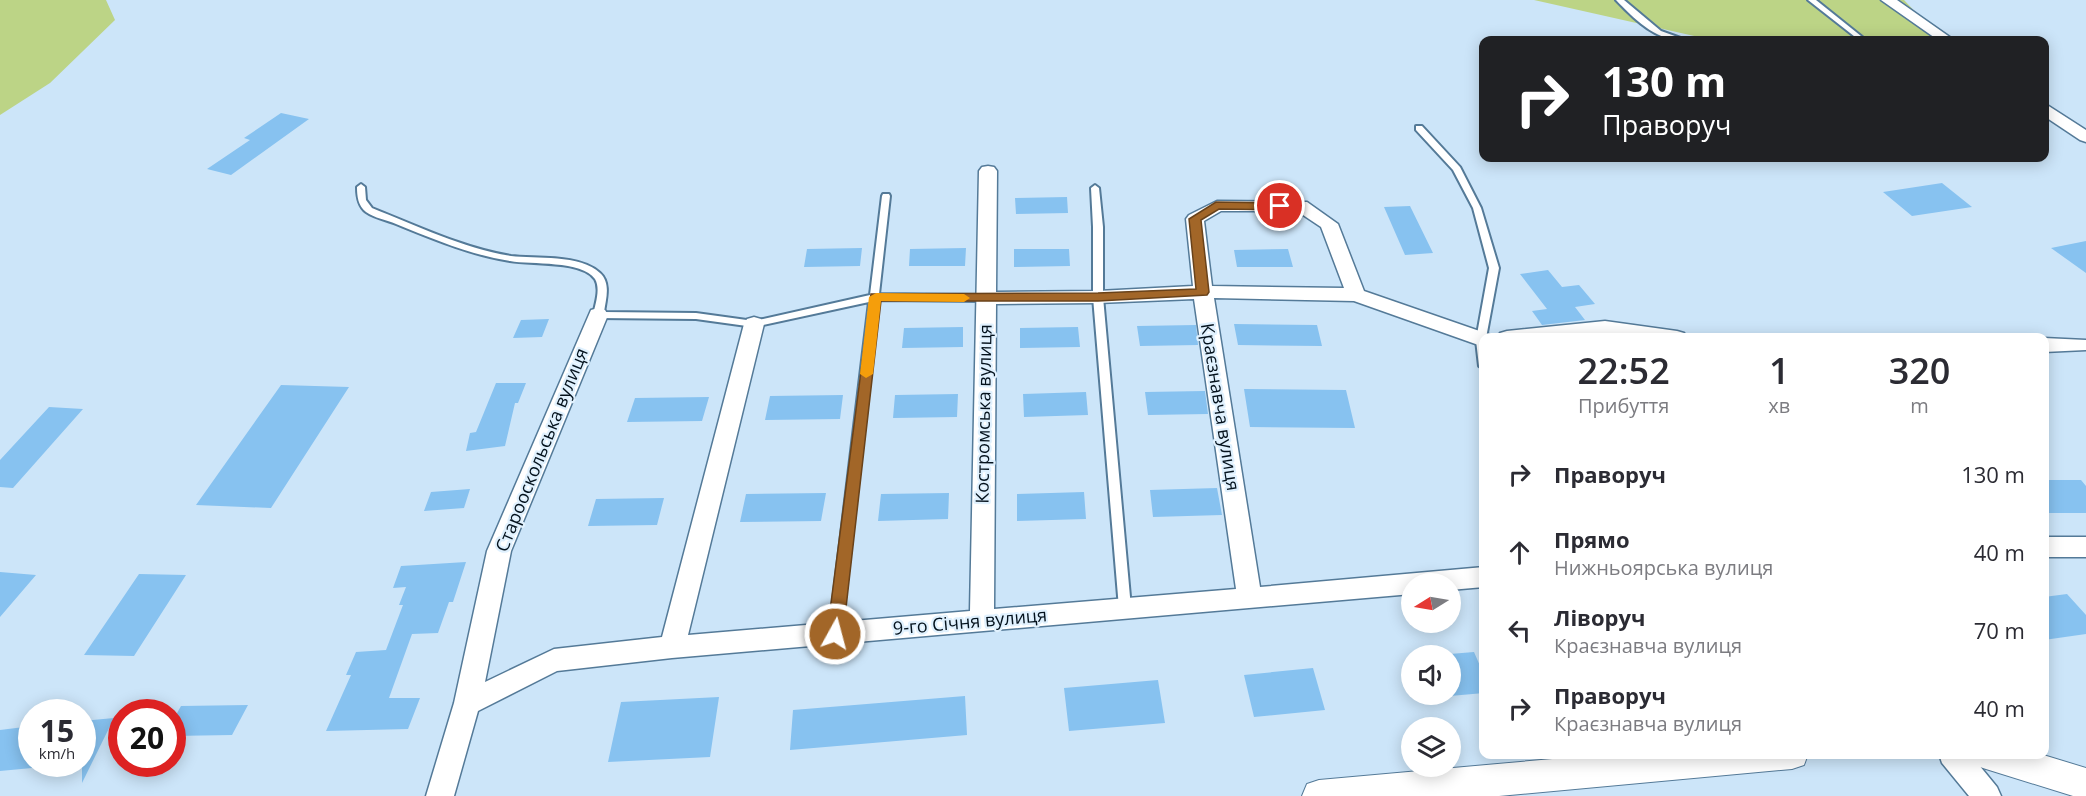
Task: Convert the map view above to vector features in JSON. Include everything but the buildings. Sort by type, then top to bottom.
[{"type":"street","points":[[1888,0],[1941,36]]},
{"type":"street","points":[[2049,111],[2086,137]]},
{"type":"street","name":"Костромська вулиця","points":[[982,620],[988,171]]},
{"type":"street","name":"Краєзнавча вулиця","points":[[1250,598],[1203,292],[1195,219],[1216,206],[1301,206],[1329,224],[1356,296]]},
{"type":"street","points":[[985,298],[1098,297],[1203,292],[1356,296],[1479,339]]},
{"type":"street","name":"Старооскольська вулиця","points":[[440,796],[467,703],[499,551],[598,315]]},
{"type":"street","points":[[672,647],[754,324]]},
{"type":"street","points":[[1556,333],[1605,328],[1641,333]]},
{"type":"street","points":[[2049,345],[2080,345]]},
{"type":"street","points":[[2049,547],[2086,547]]},
{"type":"street","name":"9-го Січня вулиця","points":[[1461,579],[1479,577]]},
{"type":"street","name":"9-го Січня вулиця","points":[[467,703],[554,660],[672,647],[1401,585]]},
{"type":"street","points":[[1319,796],[1431,791],[1743,759]]},
{"type":"street","points":[[1956,759],[1987,796]]},
{"type":"street","points":[[2003,759],[2086,784]]},
{"type":"lane","points":[[1620,0],[1658,33],[1668,36]]},
{"type":"lane","points":[[1812,0],[1858,36]]},
{"type":"lane","points":[[1419,128],[1457,169],[1477,208],[1494,268],[1483,333]]},
{"type":"lane","points":[[361,187],[362,200],[369,210],[462,245],[509,258],[581,266],[598,276],[603,289],[598,315],[696,316],[754,324],[876,297],[985,298]]},
{"type":"lane","points":[[1095,189],[1098,227],[1098,297],[1125,608]]},
{"type":"lane","points":[[835,634],[886,196]]},
{"type":"green space","points":[[0,0],[106,0],[115,20],[50,83],[0,115]]},
{"type":"green space","points":[[1534,0],[1904,0],[1938,36],[1694,36]]},
{"type":"slow traffic","points":[[866,374],[876,297],[964,298]]},
{"type":"route","points":[[835,634],[876,297],[1098,297],[1203,292],[1195,219],[1216,206],[1280,206]]}]
